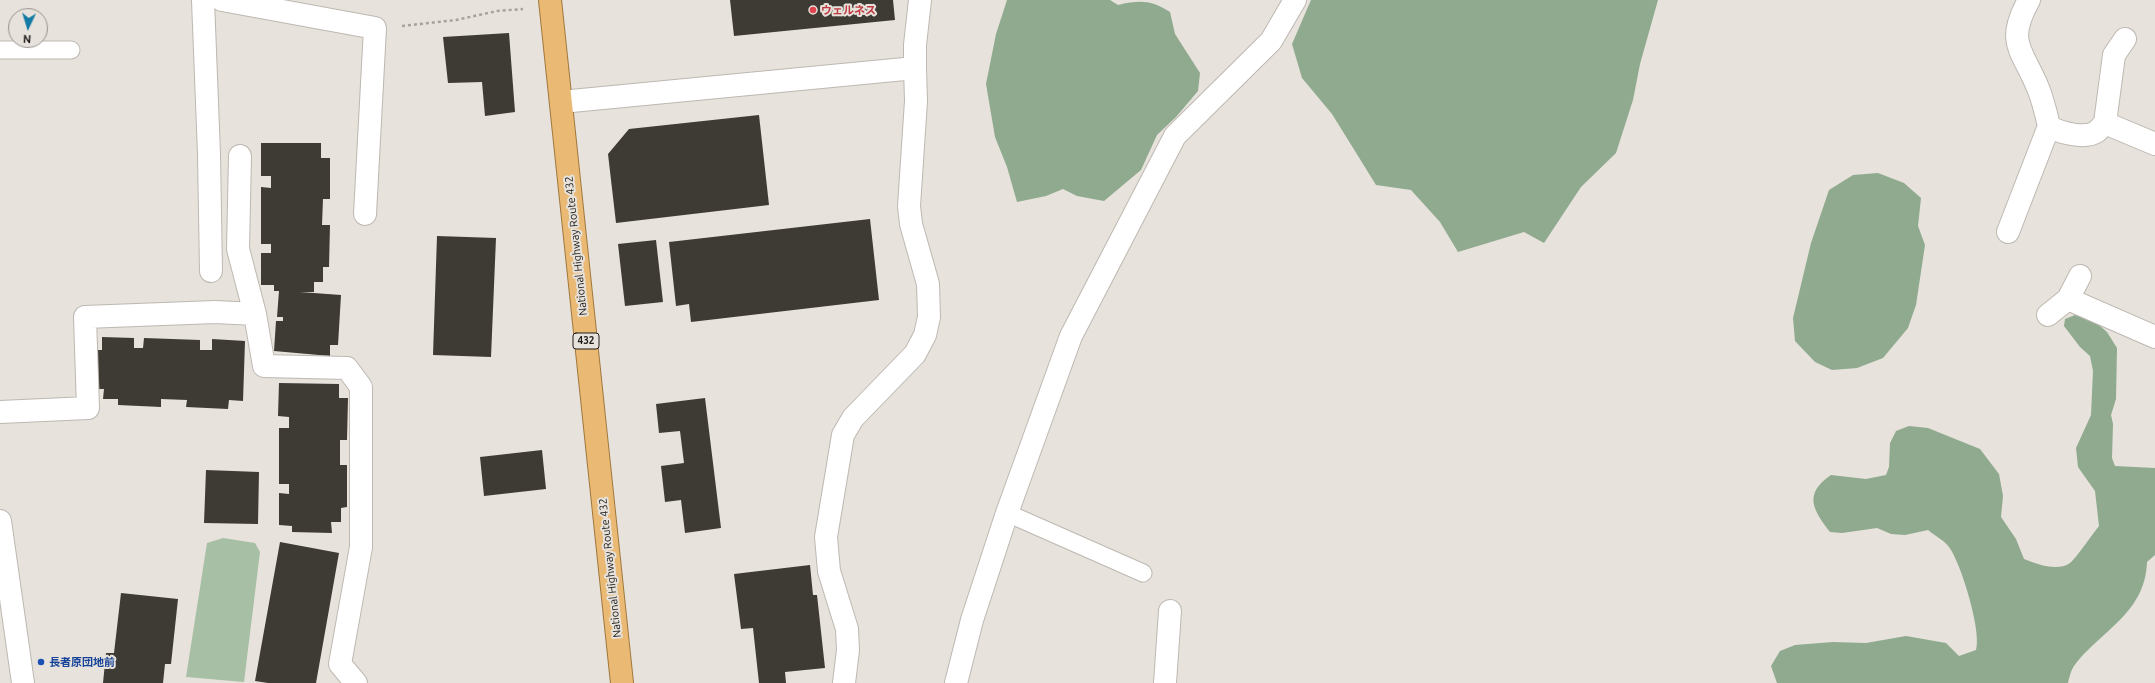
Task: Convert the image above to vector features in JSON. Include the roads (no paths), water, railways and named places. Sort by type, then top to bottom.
[{"type":"highway","name":"National Highway Route 432","points":[[550,4],[622,683]]},
{"type":"street","points":[[203,0],[209,154],[211,271]]},
{"type":"street","points":[[222,0],[375,28],[365,214]]},
{"type":"street","points":[[844,683],[848,650],[847,629],[829,571],[826,537],[843,435],[853,418],[915,354],[925,335],[929,317],[928,284],[911,224],[909,206],[916,101],[915,45],[920,0]]},
{"type":"street","points":[[956,683],[972,620],[1007,512],[1071,336],[1175,136],[1271,42],[1295,0]]},
{"type":"street","points":[[2008,232],[2049,126],[2038,88],[2021,56],[2017,35],[2018,20],[2029,0]]},
{"type":"street","points":[[2049,126],[2055,130],[2078,134],[2095,133],[2105,123],[2114,55],[2125,39]]},
{"type":"street","points":[[561,102],[915,68]]},
{"type":"street","points":[[2105,123],[2155,144]]},
{"type":"street","points":[[240,156],[238,249],[255,314],[264,366],[347,368],[362,387],[361,547],[340,664],[356,683]]},
{"type":"street","points":[[2048,315],[2068,299],[2080,276]]},
{"type":"street","points":[[2068,299],[2155,337]]},
{"type":"street","points":[[0,412],[88,408],[86,317],[215,312],[255,314]]},
{"type":"street","points":[[0,521],[23,683]]},
{"type":"street","points":[[1165,683],[1170,611]]},
{"type":"lane","points":[[0,50],[71,50]]},
{"type":"lane","points":[[1007,512],[1143,573]]},
{"type":"place","name":"ウェルネス","points":[[813,10]]},
{"type":"place","name":"長者原団地前","points":[[41,662]]}]
